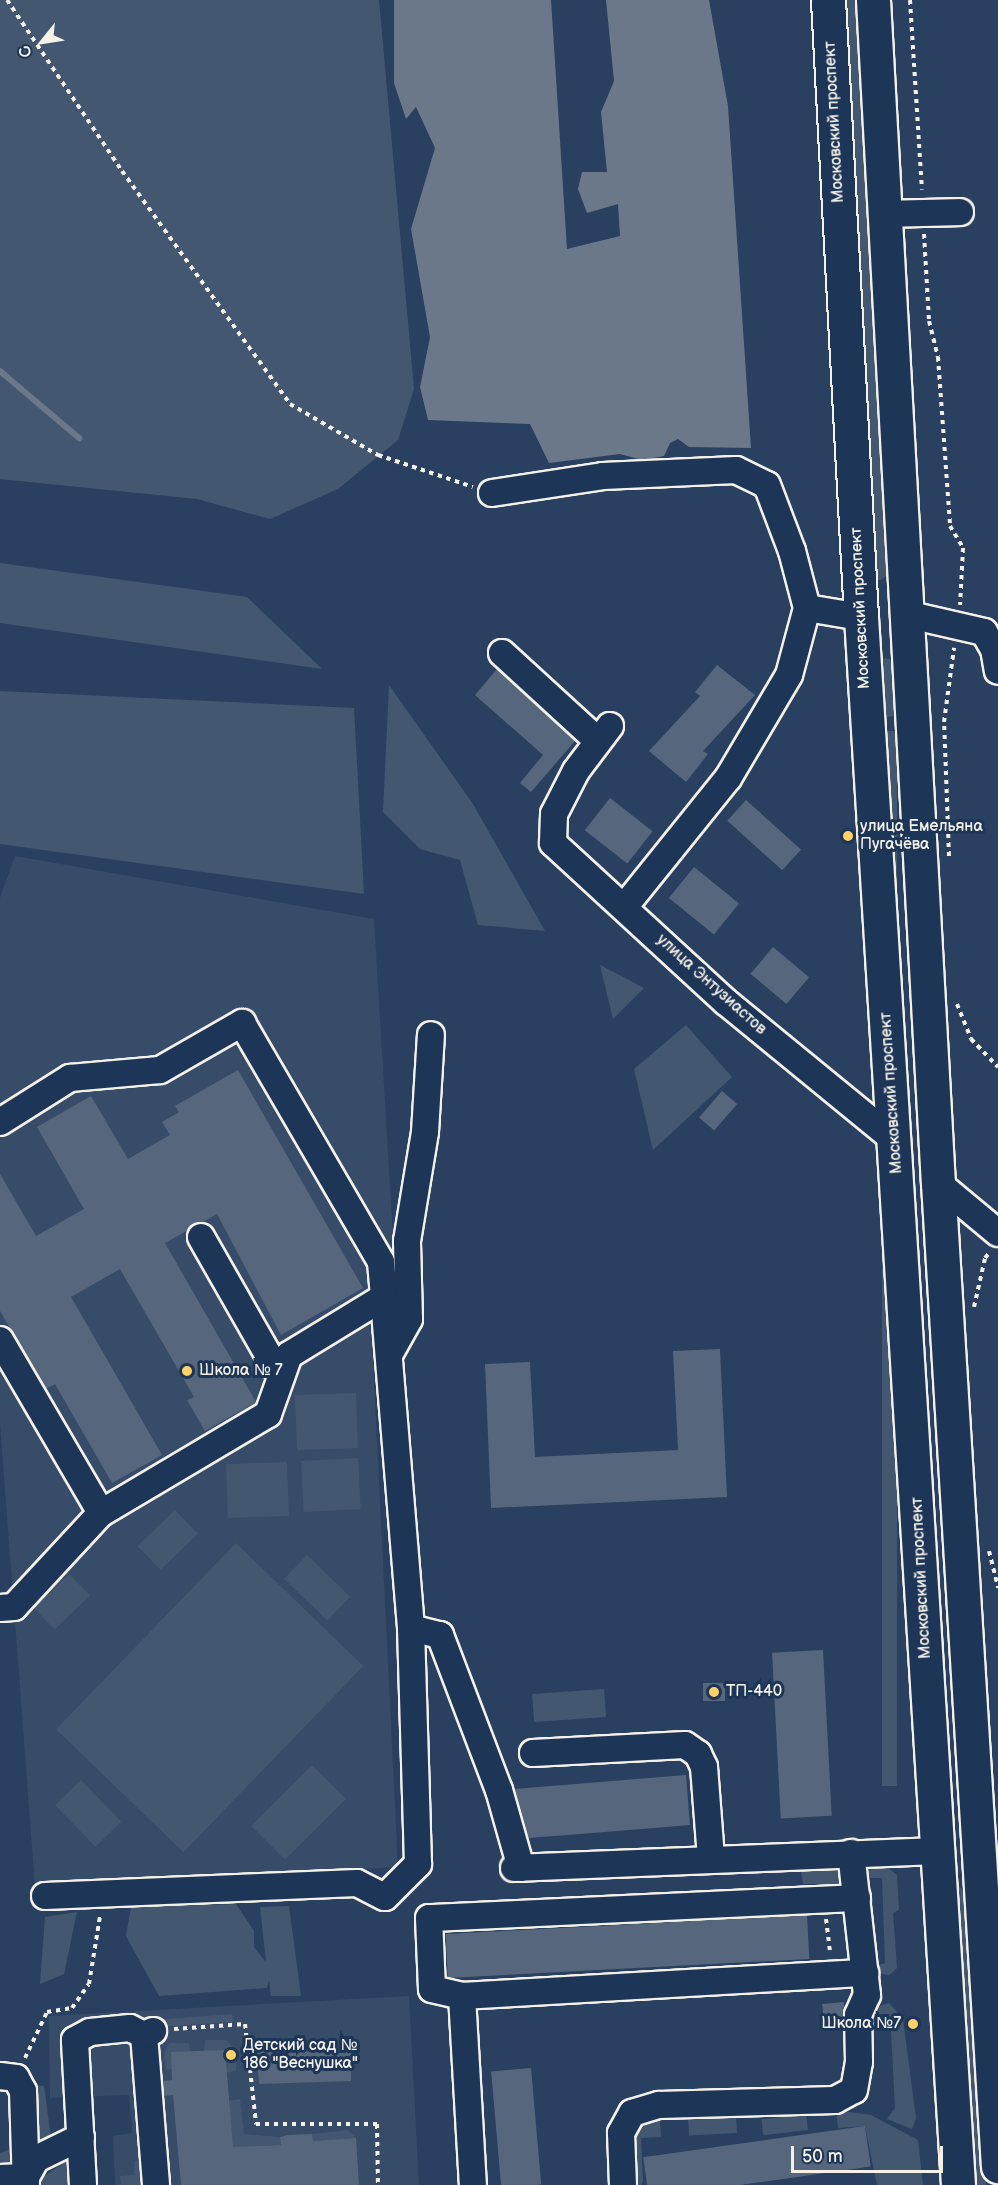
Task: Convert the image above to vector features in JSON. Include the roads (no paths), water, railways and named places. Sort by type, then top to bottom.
[{"type":"main road","name":"Московский проспект","points":[[828,0],[861,618],[896,1141],[958,2185]]},
{"type":"main road","points":[[873,0],[910,615],[938,1183],[988,1847],[998,2166]]},
{"type":"main road","points":[[861,618],[910,615]]},
{"type":"main road","points":[[937,1851],[988,1847]]},
{"type":"street","points":[[886,214],[960,212]]},
{"type":"street","points":[[492,493],[603,476],[736,470],[767,485],[792,551],[807,608],[789,675],[728,778],[625,906]]},
{"type":"street","points":[[807,608],[861,618]]},
{"type":"street","points":[[910,615],[984,632],[994,649],[998,671]]},
{"type":"street","name":"улица Энтузиастов","points":[[502,653],[604,733],[576,771],[554,814],[554,843],[625,906],[726,1002],[896,1141]]},
{"type":"street","points":[[0,1122],[70,1078],[160,1070],[242,1023],[381,1262],[411,1628],[418,1864],[385,1897],[357,1882],[45,1896]]},
{"type":"street","points":[[389,1355],[409,1319],[407,1241],[425,1132],[431,1035]]},
{"type":"street","points":[[938,1183],[998,1233]]},
{"type":"street","points":[[201,1237],[282,1377]]},
{"type":"street","points":[[0,1608],[14,1607],[101,1513],[268,1414],[289,1354],[384,1297]]},
{"type":"street","points":[[0,1340],[101,1513]]},
{"type":"street","points":[[411,1628],[440,1635],[499,1790],[518,1868],[711,1858],[937,1851]]},
{"type":"street","points":[[533,1753],[685,1745],[698,1754],[704,1767],[711,1858]]},
{"type":"street","points":[[623,2185],[621,2133],[632,2113],[659,2104],[835,2100],[854,2090],[859,2062],[858,2015],[867,1995],[851,1853]]},
{"type":"street","points":[[857,1898],[429,1918],[432,1989],[462,1996],[865,1973]]},
{"type":"street","points":[[462,1996],[473,2185]]},
{"type":"street","points":[[83,2185],[75,2040],[90,2032],[130,2028],[148,2033],[156,2185]]},
{"type":"street","points":[[8,2077],[23,2091],[26,2181]]},
{"type":"street","points":[[26,2181],[36,2158],[81,2137]]},
{"type":"street","points":[[0,2178],[26,2181]]},
{"type":"waterway","points":[[0,371],[79,438]]},
{"type":"place","name":"улица Емельяна Пугачёва","points":[[848,836]]},
{"type":"place","name":"Школа № 7","points":[[187,1371]]},
{"type":"place","name":"ТП-440","points":[[714,1692]]},
{"type":"place","name":"Школа №7","points":[[913,2024]]},
{"type":"place","name":"Детский сад № 186 \"Веснушка\"","points":[[231,2055]]}]
